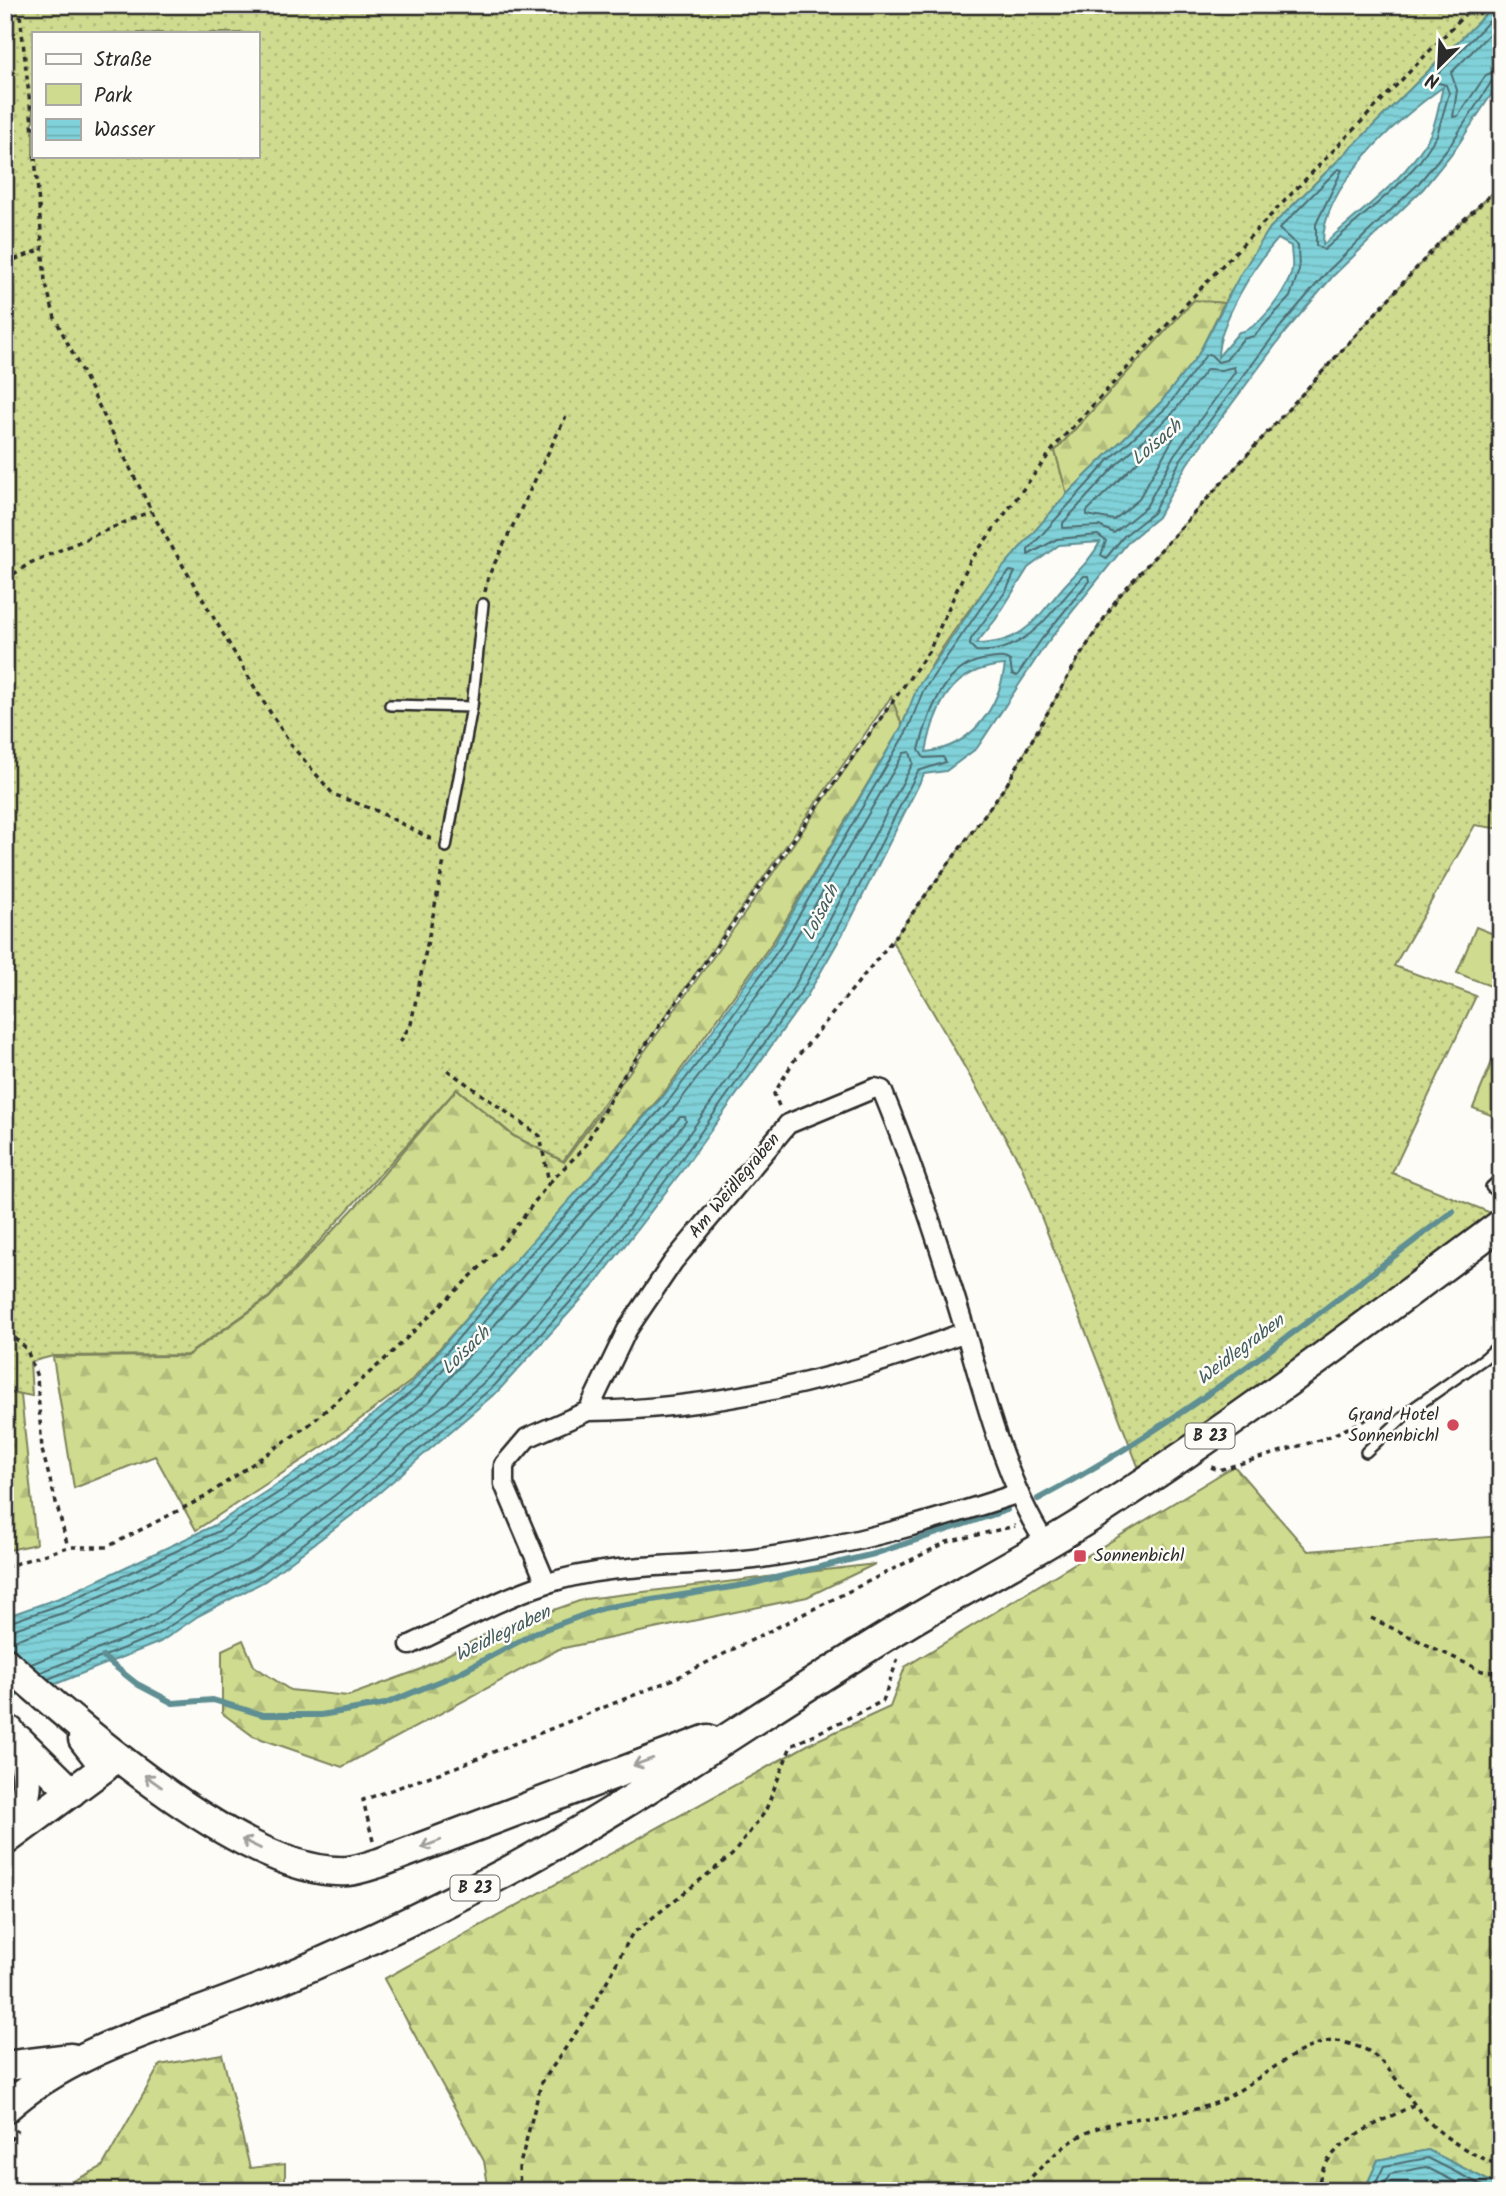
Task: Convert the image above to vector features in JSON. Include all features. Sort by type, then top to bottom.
[{"type":"main road","name":"B 23","points":[[5,2109],[25,2090],[80,2057],[305,1970],[437,1908],[638,1797],[905,1625],[1047,1545],[1183,1455],[1318,1361],[1501,1224]]},
{"type":"main road","name":"B 23","points":[[5,1662],[49,1700],[208,1822],[256,1847],[295,1862],[348,1871],[379,1863],[754,1723]]},
{"type":"main road","name":"B 23","points":[[49,1700],[105,1767],[72,1792]]},
{"type":"main road","points":[[6,1841],[72,1792],[8,1729]]},
{"type":"main road","points":[[6,1841],[23,1811],[29,1781],[19,1747],[8,1729]]},
{"type":"main road","name":"B 23","points":[[5,2066],[80,2057]]},
{"type":"street","name":"Am Weidlegraben","points":[[587,1411],[627,1329],[673,1262],[788,1124],[875,1088],[882,1090],[930,1214],[965,1332],[1019,1493],[1031,1522],[1047,1545]]},
{"type":"street","points":[[546,1583],[504,1484],[504,1465],[527,1438],[587,1411],[650,1408],[786,1388],[892,1360],[965,1332]]},
{"type":"street","points":[[410,1645],[546,1583],[679,1564],[760,1558],[866,1539],[915,1527],[1019,1493]]},
{"type":"lane","points":[[446,847],[472,707],[483,604]]},
{"type":"lane","points":[[390,705],[472,707]]},
{"type":"lane","points":[[1501,1178],[1491,1186],[1501,1194]]},
{"type":"lane","points":[[1367,1452],[1412,1409],[1485,1358],[1501,1343]]},
{"type":"path","points":[[19,5],[32,123]]},
{"type":"path","points":[[5,1567],[68,1547],[107,1547],[205,1497],[310,1424],[383,1361],[498,1251],[549,1183],[583,1149],[622,1078],[929,651],[970,561],[1056,445],[1215,273],[1474,5]]},
{"type":"path","points":[[35,158],[45,281],[55,318],[151,511],[261,698],[292,746],[332,794],[377,811],[446,847],[442,882],[411,1024],[400,1042]]},
{"type":"path","points":[[788,1124],[774,1094],[793,1062],[892,942],[1007,784],[1078,659],[1118,597],[1441,241],[1501,185]]},
{"type":"path","points":[[5,263],[43,249]]},
{"type":"path","points":[[483,604],[488,577],[566,416]]},
{"type":"path","points":[[5,580],[30,563],[151,511]]},
{"type":"path","points":[[443,1067],[540,1136],[549,1183]]},
{"type":"path","points":[[5,1335],[15,1338],[27,1350],[37,1377],[42,1450],[68,1547]]},
{"type":"path","points":[[1183,1455],[1219,1471],[1326,1438],[1394,1407]]},
{"type":"path","points":[[379,1863],[363,1800],[456,1767],[674,1679],[947,1542],[1031,1522]]},
{"type":"path","points":[[1371,1618],[1482,1671],[1501,1672]]},
{"type":"path","points":[[520,2191],[519,2168],[541,2084],[592,2009],[632,1934],[732,1855],[765,1812],[791,1746],[883,1701],[902,1646],[905,1625]]},
{"type":"path","points":[[1018,2191],[1044,2164],[1084,2134],[1114,2122],[1209,2106],[1238,2093],[1267,2070],[1312,2048],[1336,2040],[1365,2049],[1390,2073],[1429,2122],[1468,2152],[1501,2166]]},
{"type":"path","points":[[1320,2191],[1318,2179],[1331,2154],[1415,2104]]},
{"type":"green space","points":[[5,5],[1495,5],[1270,228],[1224,303],[1194,301],[1055,451],[1067,494],[997,575],[953,632],[916,693],[902,726],[891,697],[563,1161],[514,1136],[457,1089],[269,1297],[187,1355],[53,1356],[30,1362],[32,1396],[5,1391]]},
{"type":"green space","points":[[1501,185],[1501,829],[1475,825],[1394,966],[1476,996],[1392,1173],[1501,1217],[1183,1455],[1138,1466],[1021,1165],[892,941],[1007,784],[1078,659],[1118,597],[1441,241]]},
{"type":"green space","points":[[1194,300],[1224,303],[1198,355],[1161,402],[1067,494],[1055,451]]},
{"type":"green space","points":[[893,701],[902,726],[774,940],[664,1093],[410,1382],[327,1444],[196,1530],[155,1456],[74,1488],[53,1357],[187,1356],[269,1298],[356,1206],[457,1089],[513,1136],[564,1162],[745,913]]},
{"type":"green space","points":[[1476,927],[1501,937],[1501,990],[1457,973]]},
{"type":"green space","points":[[1501,1040],[1501,1119],[1473,1108]]},
{"type":"green space","points":[[5,1392],[21,1395],[36,1544],[5,1551]]},
{"type":"green space","points":[[1234,1466],[1308,1551],[1501,1536],[1501,2187],[1428,2150],[1378,2160],[1364,2191],[489,2191],[484,2161],[384,1979],[811,1743],[890,1707],[905,1667]]},
{"type":"green space","points":[[875,1564],[807,1597],[559,1649],[342,1767],[253,1736],[222,1713],[222,1650],[243,1640],[254,1666],[290,1690],[348,1696],[419,1670],[488,1633],[585,1599]]},
{"type":"green space","points":[[222,2054],[250,2168],[285,2164],[285,2191],[53,2191],[102,2167],[160,2065]]},
{"type":"water","name":"Loisach","points":[[1495,5],[1501,5],[1501,80],[1456,148],[1423,189],[1333,276],[1286,331],[1187,464],[1158,517],[1129,541],[1046,644],[977,748],[946,771],[924,774],[851,919],[807,996],[684,1168],[596,1283],[499,1390],[360,1509],[265,1581],[198,1616],[160,1642],[58,1683],[5,1700],[5,1617],[62,1597],[215,1525],[330,1450],[411,1384],[519,1256],[665,1094],[775,942],[902,726],[917,688],[990,582],[1067,494],[1161,402],[1198,355],[1240,275],[1270,228]],"holes":[[[1443,87],[1432,130],[1420,151],[1396,180],[1323,245],[1326,223],[1348,178],[1385,135]],[[1278,239],[1291,246],[1290,277],[1264,316],[1247,330],[1239,332],[1218,357],[1224,328],[1231,311],[1249,278]],[[1100,542],[1085,564],[1038,618],[1019,634],[993,643],[976,644],[996,619],[1028,568],[1059,545]],[[1005,665],[997,696],[981,723],[957,742],[926,752],[935,719],[949,692],[972,673]]]},
{"type":"water","points":[[1428,2150],[1501,2187],[1501,2191],[1364,2191],[1378,2160]]},
{"type":"waterway","name":"Weidlegraben","points":[[1038,1499],[1147,1435],[1251,1364],[1453,1211]]},
{"type":"waterway","name":"Weidlegraben","points":[[103,1657],[137,1684],[173,1703],[213,1700],[263,1715],[321,1715],[385,1704],[457,1674],[537,1632],[603,1608],[750,1584],[874,1554],[1007,1510]]},
{"type":"place","name":"Grand Hotel Sonnenbichl","points":[[1453,1425]]},
{"type":"place","name":"Sonnenbichl","points":[[1080,1556]]}]
